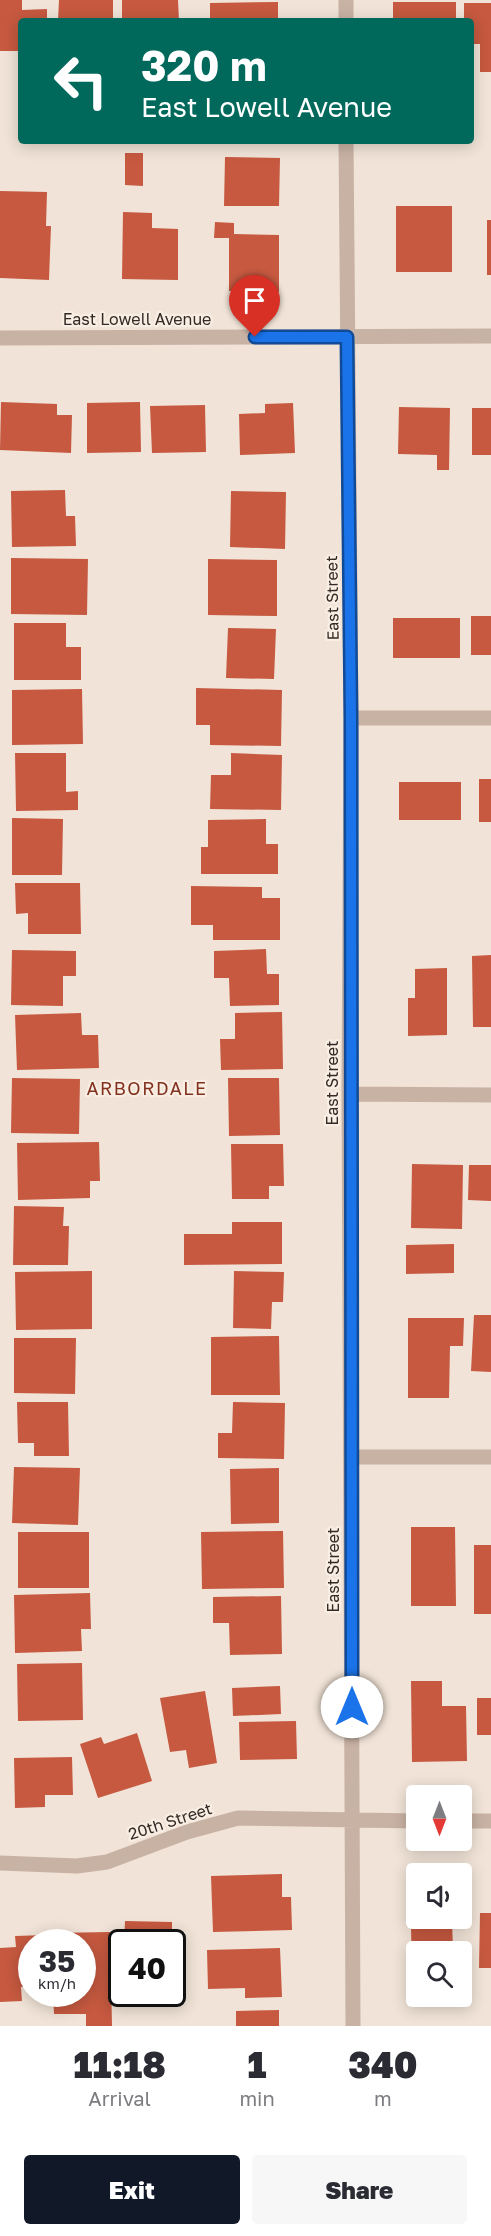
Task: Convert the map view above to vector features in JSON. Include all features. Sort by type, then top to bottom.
[{"type":"street","points":[[346,0],[346,18]]},
{"type":"street","name":"East Street","points":[[346,144],[351,718],[353,2026]]},
{"type":"street","name":"East Lowell Avenue","points":[[0,338],[491,336]]},
{"type":"street","points":[[351,718],[491,718]]},
{"type":"street","points":[[350,1094],[491,1095]]},
{"type":"street","points":[[351,1457],[491,1457]]},
{"type":"street","name":"20th Street","points":[[0,1863],[76,1866],[106,1862],[187,1832],[238,1818],[406,1821]]},
{"type":"street","points":[[472,1821],[491,1821]]},
{"type":"building","points":[[0,0],[22,0],[22,10],[47,9],[47,18],[18,18],[18,51],[0,51]]},
{"type":"building","points":[[59,0],[113,0],[113,18],[58,18]]},
{"type":"building","points":[[122,0],[178,0],[179,18],[122,18]]},
{"type":"building","points":[[278,2],[278,18],[210,18],[210,3]]},
{"type":"building","points":[[393,2],[456,2],[456,18],[393,18]]},
{"type":"building","points":[[464,3],[491,3],[491,72],[480,72],[480,44],[474,44],[474,18],[464,18]]},
{"type":"building","points":[[125,153],[143,153],[143,186],[125,185]]},
{"type":"building","points":[[225,157],[280,158],[279,206],[224,206]]},
{"type":"building","points":[[0,191],[47,192],[46,226],[51,226],[49,280],[0,278]]},
{"type":"building","points":[[396,206],[452,206],[452,272],[396,272]]},
{"type":"building","points":[[123,212],[152,213],[152,228],[178,229],[178,280],[122,279]]},
{"type":"building","points":[[487,220],[491,220],[491,275],[487,275]]},
{"type":"building","points":[[215,222],[234,223],[234,234],[279,235],[279,292],[229,291],[229,238],[214,238]]},
{"type":"building","points":[[1,402],[57,404],[57,415],[72,415],[71,453],[0,450]]},
{"type":"building","points":[[140,402],[141,452],[87,453],[87,403]]},
{"type":"building","points":[[293,403],[295,453],[240,455],[239,414],[265,413],[265,404]]},
{"type":"building","points":[[205,405],[206,452],[152,453],[150,406]]},
{"type":"building","points":[[399,407],[450,408],[449,470],[437,470],[437,455],[398,454]]},
{"type":"building","points":[[472,408],[491,408],[491,455],[472,455]]},
{"type":"building","points":[[65,490],[66,516],[75,516],[76,546],[12,547],[11,491]]},
{"type":"building","points":[[231,491],[286,492],[285,549],[230,547]]},
{"type":"building","points":[[11,558],[88,559],[87,615],[11,614]]},
{"type":"building","points":[[208,559],[277,560],[277,616],[208,615]]},
{"type":"building","points":[[471,616],[491,616],[491,655],[471,655]]},
{"type":"building","points":[[393,618],[460,618],[460,658],[393,658]]},
{"type":"building","points":[[14,623],[66,623],[66,647],[81,647],[81,680],[14,680]]},
{"type":"building","points":[[228,628],[276,629],[274,679],[226,678]]},
{"type":"building","points":[[196,688],[282,690],[281,746],[210,745],[210,725],[196,725]]},
{"type":"building","points":[[82,689],[83,744],[12,745],[12,690]]},
{"type":"building","points":[[15,753],[66,753],[66,792],[78,791],[78,810],[16,811]]},
{"type":"building","points":[[231,753],[282,755],[281,810],[210,809],[211,775],[231,775]]},
{"type":"building","points":[[479,779],[491,779],[491,822],[479,822]]},
{"type":"building","points":[[399,782],[461,782],[461,820],[399,820]]},
{"type":"building","points":[[12,818],[63,819],[62,875],[12,875]]},
{"type":"building","points":[[266,819],[266,844],[278,844],[278,874],[201,874],[201,847],[208,847],[208,820]]},
{"type":"building","points":[[15,883],[80,883],[81,934],[28,934],[28,913],[16,914]]},
{"type":"building","points":[[191,886],[262,887],[262,898],[280,898],[280,940],[213,940],[213,925],[191,925]]},
{"type":"building","points":[[266,949],[267,974],[279,974],[279,1005],[230,1006],[229,978],[214,978],[214,951]]},
{"type":"building","points":[[12,950],[76,951],[76,976],[63,976],[63,1006],[11,1005]]},
{"type":"building","points":[[491,955],[491,1027],[473,1027],[472,956]]},
{"type":"building","points":[[447,968],[447,1035],[408,1036],[408,998],[415,998],[415,969]]},
{"type":"building","points":[[282,1012],[283,1069],[221,1070],[220,1039],[235,1039],[235,1013]]},
{"type":"building","points":[[81,1013],[82,1035],[98,1035],[99,1068],[17,1070],[15,1015]]},
{"type":"building","points":[[12,1078],[80,1079],[79,1134],[11,1133]]},
{"type":"building","points":[[228,1078],[279,1078],[280,1135],[229,1136]]},
{"type":"building","points":[[99,1142],[100,1181],[90,1181],[90,1198],[18,1200],[17,1143]]},
{"type":"building","points":[[231,1144],[283,1144],[284,1186],[269,1186],[269,1199],[232,1199]]},
{"type":"building","points":[[412,1164],[463,1165],[462,1229],[411,1228]]},
{"type":"building","points":[[469,1165],[491,1165],[491,1201],[468,1200]]},
{"type":"building","points":[[14,1206],[64,1207],[63,1226],[69,1226],[68,1265],[13,1265]]},
{"type":"building","points":[[232,1222],[282,1222],[282,1264],[184,1265],[184,1234],[232,1234]]},
{"type":"building","points":[[454,1244],[454,1273],[406,1274],[406,1245]]},
{"type":"building","points":[[92,1271],[92,1329],[16,1330],[15,1272]]},
{"type":"building","points":[[234,1271],[284,1272],[283,1302],[272,1302],[271,1329],[233,1328]]},
{"type":"building","points":[[474,1315],[491,1315],[491,1372],[471,1371]]},
{"type":"building","points":[[408,1318],[464,1318],[463,1346],[450,1346],[449,1398],[408,1398]]},
{"type":"building","points":[[279,1336],[280,1395],[211,1395],[211,1337]]},
{"type":"building","points":[[14,1338],[76,1338],[75,1394],[14,1393]]},
{"type":"building","points":[[17,1402],[68,1402],[69,1456],[34,1456],[34,1443],[18,1443]]},
{"type":"building","points":[[233,1402],[285,1403],[284,1459],[218,1458],[218,1433],[232,1433]]},
{"type":"building","points":[[14,1467],[80,1468],[78,1525],[12,1523]]},
{"type":"building","points":[[279,1468],[279,1523],[231,1524],[230,1469]]},
{"type":"building","points":[[411,1527],[455,1527],[456,1606],[411,1606]]},
{"type":"building","points":[[283,1531],[284,1588],[202,1589],[201,1532]]},
{"type":"building","points":[[18,1532],[89,1532],[89,1588],[18,1588]]},
{"type":"building","points":[[474,1545],[491,1545],[491,1614],[474,1614]]},
{"type":"building","points":[[90,1593],[91,1629],[81,1629],[82,1651],[15,1653],[14,1595]]},
{"type":"building","points":[[281,1596],[282,1654],[230,1655],[229,1623],[213,1623],[213,1597]]},
{"type":"building","points":[[82,1663],[83,1720],[18,1721],[17,1664]]},
{"type":"building","points":[[411,1681],[442,1681],[442,1706],[466,1706],[467,1761],[412,1762]]},
{"type":"building","points":[[280,1686],[281,1714],[233,1716],[232,1688]]},
{"type":"building","points":[[205,1691],[217,1763],[189,1768],[186,1750],[170,1752],[160,1698]]},
{"type":"building","points":[[477,1698],[491,1698],[491,1735],[477,1735]]},
{"type":"building","points":[[296,1721],[297,1759],[240,1760],[239,1722]]},
{"type":"building","points":[[137,1733],[152,1781],[98,1798],[80,1744],[101,1737],[104,1744]]},
{"type":"building","points":[[72,1757],[73,1795],[45,1795],[45,1807],[15,1808],[14,1758]]},
{"type":"building","points":[[282,1874],[282,1897],[291,1897],[292,1930],[213,1932],[211,1876]]},
{"type":"building","points":[[480,1913],[491,1913],[491,1968],[479,1968]]},
{"type":"building","points":[[125,1921],[172,1922],[172,1929],[125,1929]]},
{"type":"building","points":[[411,1929],[452,1929],[453,1941],[411,1941]]},
{"type":"building","points":[[96,1932],[108,1932],[108,2007],[112,2007],[112,2026],[86,2026],[86,2014],[54,2014],[54,2007],[96,2007]]},
{"type":"building","points":[[15,1936],[18,1936],[18,2001],[0,2002],[0,1948],[16,1947]]},
{"type":"building","points":[[280,1948],[282,1997],[245,1998],[245,1988],[208,1989],[207,1950]]},
{"type":"building","points":[[279,2010],[279,2026],[236,2026],[236,2011]]},
{"type":"district","name":"ARBORDALE","points":[[147,1089]]},
{"type":"route","points":[[255,337],[347,337],[351,718],[352,1707]]}]
